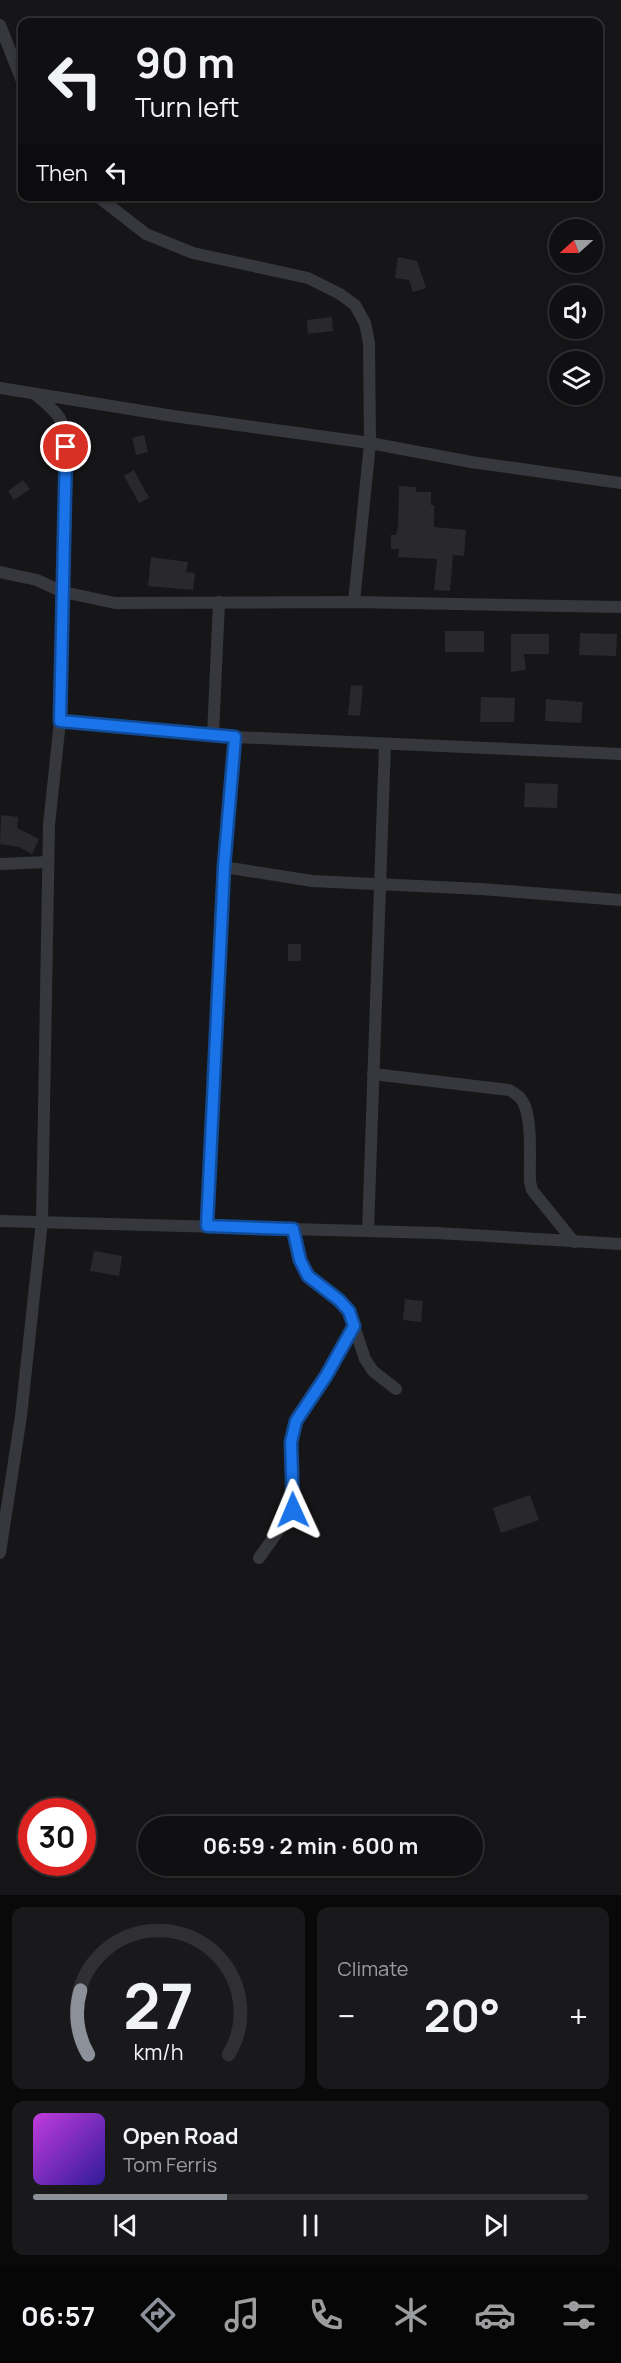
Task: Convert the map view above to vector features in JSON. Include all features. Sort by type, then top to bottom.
[{"type":"street","points":[[0,25],[18,71]]},
{"type":"street","points":[[103,201],[146,234],[193,253],[308,278],[340,294],[355,305],[365,323],[369,343],[370,443],[354,602]]},
{"type":"street","points":[[0,388],[173,416],[370,443],[471,462],[621,483]]},
{"type":"street","points":[[0,1553],[21,1416],[42,1221],[49,825],[60,721],[68,463],[65,430],[57,412],[35,394]]},
{"type":"street","points":[[0,572],[37,580],[63,592],[115,603],[354,602],[621,607]]},
{"type":"street","points":[[213,735],[219,602]]},
{"type":"street","points":[[60,721],[235,737],[621,754]]},
{"type":"street","points":[[207,1226],[224,867],[235,737]]},
{"type":"street","points":[[368,1231],[385,744]]},
{"type":"street","points":[[0,864],[48,862]]},
{"type":"street","points":[[224,867],[312,881],[621,900]]},
{"type":"street","points":[[373,1074],[509,1090],[517,1095],[523,1102],[528,1116],[532,1190],[574,1242]]},
{"type":"street","points":[[0,1221],[368,1231],[621,1244]]},
{"type":"street","points":[[293,1229],[300,1260],[308,1276],[339,1300],[349,1311],[365,1359],[373,1371],[396,1389]]},
{"type":"street","points":[[259,1558],[293,1510],[291,1442],[296,1421],[326,1376],[354,1326]]},
{"type":"building","points":[[398,257],[417,261],[426,288],[413,292],[409,280],[395,278]]},
{"type":"building","points":[[332,317],[333,331],[308,334],[307,320]]},
{"type":"building","points":[[144,435],[148,452],[136,455],[132,438]]},
{"type":"building","points":[[134,470],[149,498],[139,503],[124,476]]},
{"type":"building","points":[[23,480],[30,489],[14,500],[8,491]]},
{"type":"building","points":[[399,486],[416,487],[416,492],[431,492],[431,505],[434,505],[434,527],[466,530],[464,556],[453,555],[450,591],[434,590],[437,559],[398,557],[399,549],[391,549],[391,535],[396,535],[398,527]]},
{"type":"building","points":[[151,557],[188,562],[186,572],[195,573],[193,590],[148,586]]},
{"type":"building","points":[[445,631],[484,631],[484,652],[445,652]]},
{"type":"building","points":[[580,633],[617,634],[616,656],[579,655]]},
{"type":"building","points":[[511,634],[549,634],[549,654],[524,654],[526,670],[511,672]]},
{"type":"building","points":[[351,685],[363,686],[360,716],[348,715]]},
{"type":"building","points":[[481,697],[515,698],[514,722],[480,722]]},
{"type":"building","points":[[546,699],[583,702],[581,723],[545,721]]},
{"type":"building","points":[[525,783],[558,784],[557,808],[524,807]]},
{"type":"building","points":[[1,815],[18,817],[17,828],[39,839],[32,854],[19,847],[0,844]]},
{"type":"building","points":[[288,944],[301,944],[301,961],[288,961]]},
{"type":"building","points":[[94,1251],[122,1256],[119,1276],[90,1271]]},
{"type":"building","points":[[405,1299],[423,1301],[421,1322],[403,1320]]},
{"type":"building","points":[[530,1495],[539,1520],[501,1533],[493,1508]]},
{"type":"route","points":[[66,447],[68,463],[60,721],[235,737],[224,867],[207,1226],[293,1229],[300,1260],[308,1276],[339,1300],[349,1311],[354,1326],[326,1376],[296,1421],[291,1442],[293,1510]]}]
